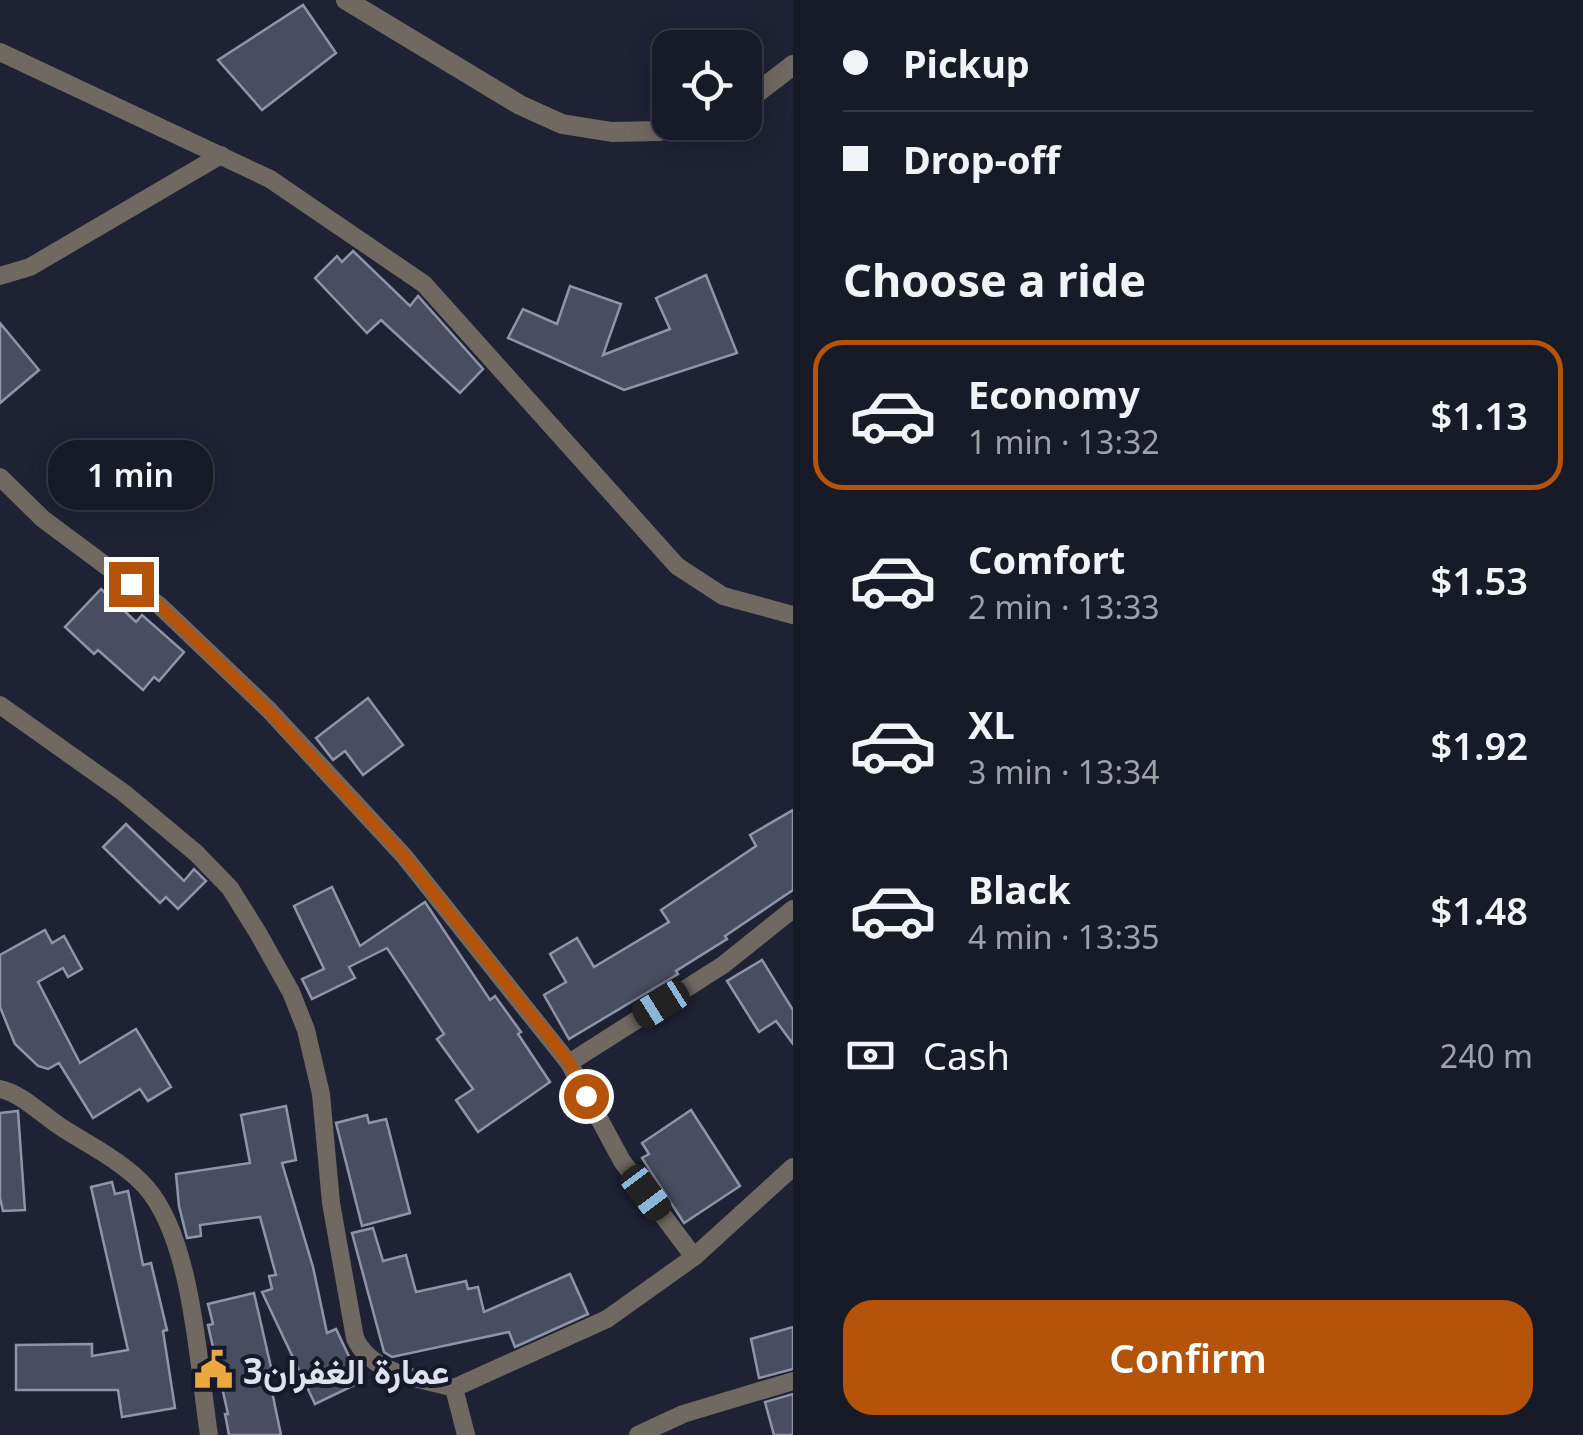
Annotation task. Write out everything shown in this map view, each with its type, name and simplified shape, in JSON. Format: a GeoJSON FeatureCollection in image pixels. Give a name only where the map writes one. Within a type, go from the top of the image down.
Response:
{"type":"FeatureCollection","features":[{"type":"Feature","properties":{"kind":"street"},"geometry":{"type":"LineString","coordinates":[[346,0],[520,104],[562,124],[612,132],[652,132]]}},
{"type":"Feature","properties":{"kind":"street"},"geometry":{"type":"LineString","coordinates":[[0,52],[270,179],[424,284],[677,566],[724,596],[793,616]]}},
{"type":"Feature","properties":{"kind":"street"},"geometry":{"type":"LineString","coordinates":[[762,89],[793,65]]}},
{"type":"Feature","properties":{"kind":"street"},"geometry":{"type":"LineString","coordinates":[[0,276],[30,267],[222,155]]}},
{"type":"Feature","properties":{"kind":"street"},"geometry":{"type":"LineString","coordinates":[[0,477],[43,519],[160,606],[268,710],[404,856],[569,1062],[622,1162],[694,1256]]}},
{"type":"Feature","properties":{"kind":"street"},"geometry":{"type":"LineString","coordinates":[[0,705],[124,792],[196,853],[230,888],[291,992],[306,1030],[320,1094],[331,1203],[355,1338],[361,1351],[381,1367],[454,1388],[607,1318],[694,1256],[793,1167]]}},
{"type":"Feature","properties":{"kind":"street"},"geometry":{"type":"LineString","coordinates":[[569,1062],[722,964],[793,909]]}},
{"type":"Feature","properties":{"kind":"street"},"geometry":{"type":"LineString","coordinates":[[0,1089],[10,1091],[110,1157],[145,1186],[165,1217],[184,1269],[209,1435]]}},
{"type":"Feature","properties":{"kind":"street"},"geometry":{"type":"LineString","coordinates":[[638,1435],[682,1414],[793,1381]]}},
{"type":"Feature","properties":{"kind":"street"},"geometry":{"type":"LineString","coordinates":[[454,1388],[466,1435]]}},
{"type":"Feature","properties":{"kind":"building"},"geometry":{"type":"Polygon","coordinates":[[[303,5],[336,53],[262,110],[218,60],[303,5]]]}},
{"type":"Feature","properties":{"kind":"building"},"geometry":{"type":"Polygon","coordinates":[[[353,251],[410,306],[418,296],[483,369],[460,393],[381,320],[367,333],[315,278],[337,256],[342,262],[353,251]]]}},
{"type":"Feature","properties":{"kind":"building"},"geometry":{"type":"Polygon","coordinates":[[[706,275],[737,353],[624,390],[508,338],[523,309],[557,324],[570,286],[621,304],[603,355],[670,329],[656,298],[706,275]]]}},
{"type":"Feature","properties":{"kind":"building"},"geometry":{"type":"Polygon","coordinates":[[[0,323],[39,370],[0,403],[0,323]]]}},
{"type":"Feature","properties":{"kind":"building"},"geometry":{"type":"Polygon","coordinates":[[[101,589],[136,622],[142,615],[184,652],[159,681],[154,677],[143,690],[65,627],[101,589]]]}},
{"type":"Feature","properties":{"kind":"building"},"geometry":{"type":"Polygon","coordinates":[[[368,698],[403,745],[363,775],[345,751],[333,760],[316,738],[368,698]]]}},
{"type":"Feature","properties":{"kind":"building"},"geometry":{"type":"Polygon","coordinates":[[[793,810],[793,890],[676,971],[678,974],[569,1039],[544,995],[566,982],[550,954],[577,938],[594,967],[669,922],[661,910],[756,846],[750,835],[793,810]]]}},
{"type":"Feature","properties":{"kind":"building"},"geometry":{"type":"Polygon","coordinates":[[[126,824],[184,881],[194,869],[206,881],[178,909],[166,897],[160,903],[103,847],[126,824]]]}},
{"type":"Feature","properties":{"kind":"building"},"geometry":{"type":"Polygon","coordinates":[[[332,887],[360,946],[425,902],[490,1000],[495,996],[521,1032],[518,1034],[550,1082],[478,1132],[456,1100],[473,1089],[437,1039],[444,1034],[387,948],[349,967],[355,978],[312,999],[302,979],[324,969],[294,906],[332,887]]]}},
{"type":"Feature","properties":{"kind":"building"},"geometry":{"type":"Polygon","coordinates":[[[45,930],[52,943],[64,936],[82,969],[68,977],[63,968],[38,982],[80,1063],[136,1029],[171,1087],[148,1101],[140,1089],[93,1118],[59,1063],[48,1069],[38,1066],[15,1044],[0,1007],[0,955],[45,930]]]}},
{"type":"Feature","properties":{"kind":"building"},"geometry":{"type":"Polygon","coordinates":[[[762,960],[793,1010],[793,1044],[776,1021],[759,1032],[727,981],[762,960]]]}},
{"type":"Feature","properties":{"kind":"building"},"geometry":{"type":"Polygon","coordinates":[[[286,1106],[296,1160],[282,1163],[313,1267],[327,1333],[336,1329],[361,1382],[315,1404],[262,1292],[272,1289],[269,1276],[276,1275],[260,1217],[200,1225],[201,1236],[187,1238],[179,1206],[176,1174],[250,1163],[241,1115],[286,1106]]]}},
{"type":"Feature","properties":{"kind":"building"},"geometry":{"type":"Polygon","coordinates":[[[691,1110],[740,1186],[684,1223],[642,1158],[649,1154],[642,1143],[691,1110]]]}},
{"type":"Feature","properties":{"kind":"building"},"geometry":{"type":"Polygon","coordinates":[[[18,1111],[25,1210],[3,1211],[0,1113],[18,1111]]]}},
{"type":"Feature","properties":{"kind":"building"},"geometry":{"type":"Polygon","coordinates":[[[367,1115],[369,1123],[386,1119],[410,1213],[362,1226],[336,1123],[367,1115]]]}},
{"type":"Feature","properties":{"kind":"building"},"geometry":{"type":"Polygon","coordinates":[[[112,1182],[115,1194],[128,1191],[143,1265],[151,1263],[167,1330],[163,1331],[175,1408],[122,1417],[118,1390],[16,1390],[16,1345],[92,1344],[92,1356],[128,1350],[91,1187],[112,1182]]]}},
{"type":"Feature","properties":{"kind":"building"},"geometry":{"type":"Polygon","coordinates":[[[373,1228],[383,1261],[406,1255],[416,1292],[466,1281],[468,1289],[478,1287],[484,1312],[570,1274],[588,1314],[515,1347],[509,1332],[392,1357],[384,1352],[352,1233],[373,1228]]]}},
{"type":"Feature","properties":{"kind":"building"},"geometry":{"type":"Polygon","coordinates":[[[254,1293],[273,1376],[269,1377],[281,1435],[229,1435],[208,1325],[213,1324],[208,1304],[254,1293]]]}},
{"type":"Feature","properties":{"kind":"building"},"geometry":{"type":"Polygon","coordinates":[[[793,1327],[793,1369],[759,1378],[751,1339],[793,1327]]]}},
{"type":"Feature","properties":{"kind":"building"},"geometry":{"type":"Polygon","coordinates":[[[793,1394],[793,1435],[774,1435],[765,1402],[793,1394]]]}},
{"type":"Feature","properties":{"kind":"place","name":"عمارة الغفران3"},"geometry":{"type":"Point","coordinates":[213,1370]}},
{"type":"Feature","properties":{"kind":"route"},"geometry":{"type":"LineString","coordinates":[[131,584],[160,606],[268,710],[404,856],[569,1062],[586,1096]]}}]}
